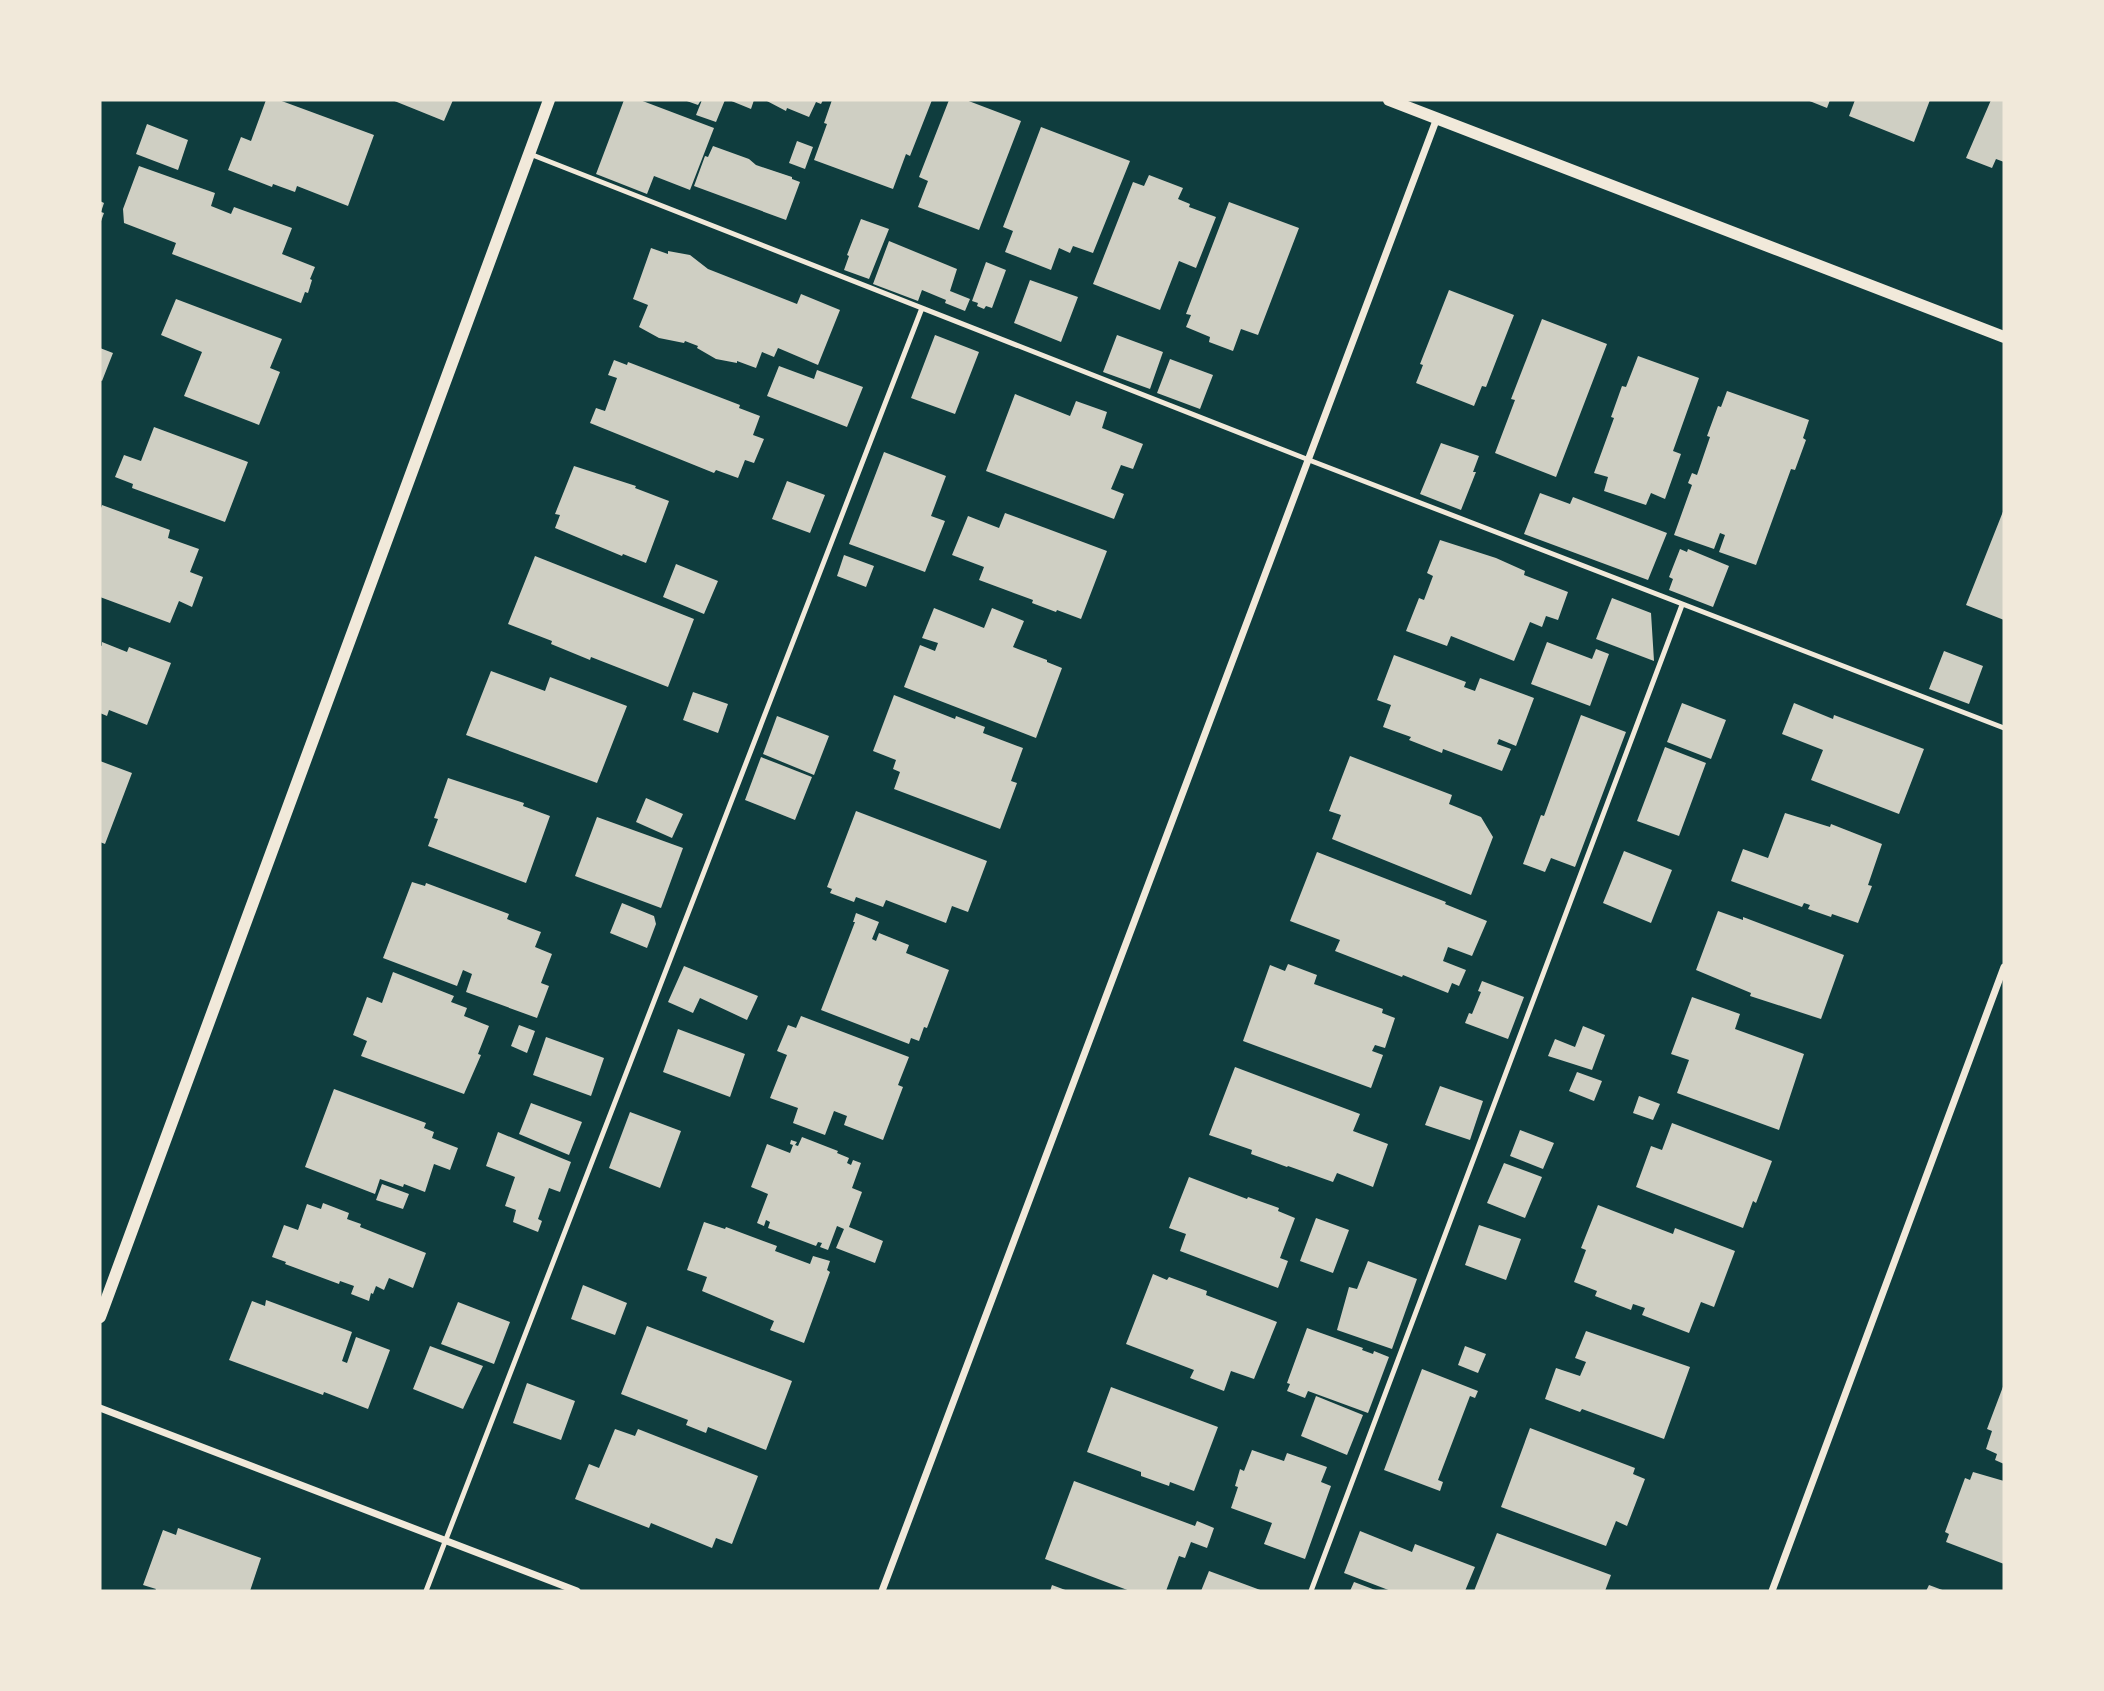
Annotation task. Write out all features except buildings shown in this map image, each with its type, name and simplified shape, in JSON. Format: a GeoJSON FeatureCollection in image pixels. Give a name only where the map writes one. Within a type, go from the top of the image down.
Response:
{"type":"FeatureCollection","features":[{"type":"Feature","properties":{"kind":"street"},"geometry":{"type":"LineString","coordinates":[[100,1317],[549,100]]}},
{"type":"Feature","properties":{"kind":"street"},"geometry":{"type":"LineString","coordinates":[[1389,100],[2004,337]]}},
{"type":"Feature","properties":{"kind":"street"},"geometry":{"type":"LineString","coordinates":[[882,1591],[1437,118]]}},
{"type":"Feature","properties":{"kind":"street"},"geometry":{"type":"LineString","coordinates":[[1772,1591],[2004,967]]}},
{"type":"Feature","properties":{"kind":"street"},"geometry":{"type":"LineString","coordinates":[[100,1408],[577,1591]]}},
{"type":"Feature","properties":{"kind":"lane"},"geometry":{"type":"LineString","coordinates":[[529,154],[1309,460],[2004,728]]}},
{"type":"Feature","properties":{"kind":"lane"},"geometry":{"type":"LineString","coordinates":[[426,1591],[922,308]]}},
{"type":"Feature","properties":{"kind":"lane"},"geometry":{"type":"LineString","coordinates":[[1311,1591],[1682,604]]}}]}
